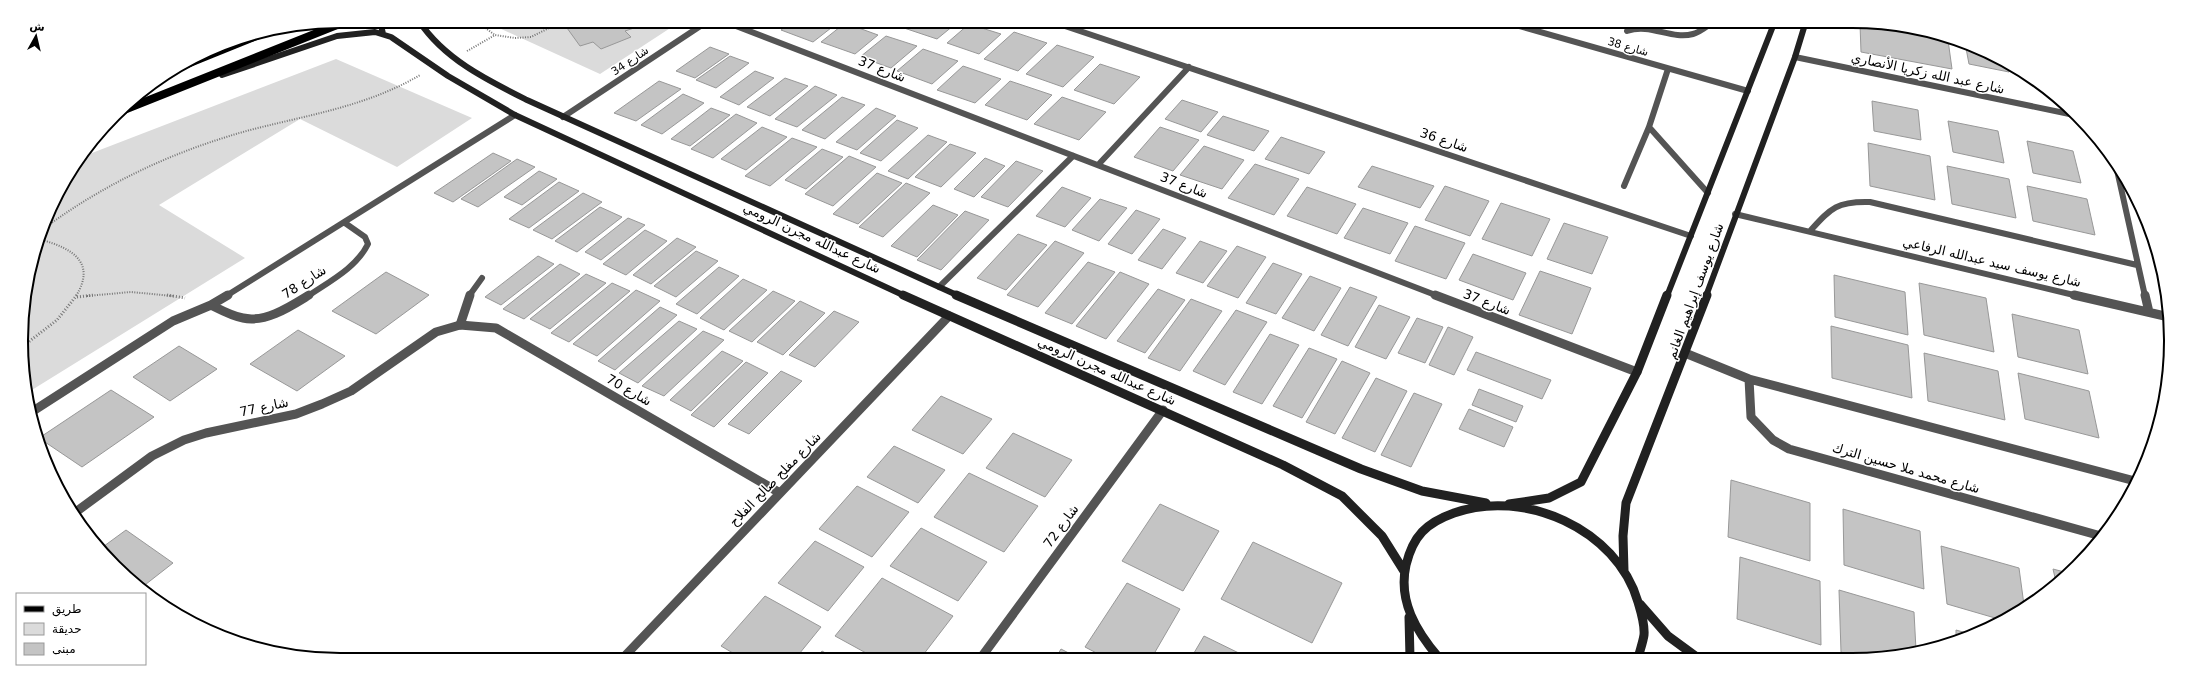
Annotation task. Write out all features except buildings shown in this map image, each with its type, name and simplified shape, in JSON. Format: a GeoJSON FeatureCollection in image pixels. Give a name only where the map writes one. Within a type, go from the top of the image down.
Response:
{"type":"FeatureCollection","features":[{"type":"Feature","properties":{"kind":"main road"},"geometry":{"type":"LineString","coordinates":[[382,28],[383,34]]}},
{"type":"Feature","properties":{"kind":"main road","name":"شارع عبدالله مجرن الرومي"},"geometry":{"type":"LineString","coordinates":[[424,28],[436,43],[454,58],[516,94],[563,117],[939,287],[1386,479],[1422,491],[1486,503]]}},
{"type":"Feature","properties":{"kind":"main road","name":"شارع يوسف إبراهيم الغانم"},"geometry":{"type":"LineString","coordinates":[[1509,504],[1550,498],[1581,482],[1637,372],[1772,28]]}},
{"type":"Feature","properties":{"kind":"main road","name":"شارع يوسف إبراهيم الغانم"},"geometry":{"type":"LineString","coordinates":[[1624,572],[1623,536],[1626,502],[1685,353],[1795,57],[1804,28]]}},
{"type":"Feature","properties":{"kind":"main road"},"geometry":{"type":"LineString","coordinates":[[134,106],[328,29]]}},
{"type":"Feature","properties":{"kind":"main road","name":"شارع عبدالله مجرن الرومي"},"geometry":{"type":"LineString","coordinates":[[181,88],[337,36],[365,32],[383,34],[397,40],[436,68],[515,115],[949,316],[1163,410],[1283,465],[1342,496],[1382,536],[1404,571]]}},
{"type":"Feature","properties":{"kind":"main road"},"geometry":{"type":"LineString","coordinates":[[1410,653],[1409,614],[1404,592],[1404,571],[1413,545],[1431,524],[1456,510],[1486,503],[1509,504],[1542,511],[1574,525],[1602,546],[1624,572],[1634,588],[1640,604],[1644,634],[1639,653]]}},
{"type":"Feature","properties":{"kind":"main road"},"geometry":{"type":"LineString","coordinates":[[1640,604],[1668,636],[1691,653]]}},
{"type":"Feature","properties":{"kind":"main road"},"geometry":{"type":"LineString","coordinates":[[1409,614],[1425,643],[1434,653]]}},
{"type":"Feature","properties":{"kind":"street","name":"شارع 34"},"geometry":{"type":"LineString","coordinates":[[563,117],[697,28]]}},
{"type":"Feature","properties":{"kind":"street","name":"شارع 37"},"geometry":{"type":"LineString","coordinates":[[741,28],[1637,372]]}},
{"type":"Feature","properties":{"kind":"street","name":"شارع 36"},"geometry":{"type":"LineString","coordinates":[[1071,28],[1691,236]]}},
{"type":"Feature","properties":{"kind":"street","name":"شارع 38"},"geometry":{"type":"LineString","coordinates":[[1526,28],[1748,91]]}},
{"type":"Feature","properties":{"kind":"street"},"geometry":{"type":"LineString","coordinates":[[1627,31],[1640,28]]}},
{"type":"Feature","properties":{"kind":"street"},"geometry":{"type":"LineString","coordinates":[[1650,28],[1687,35],[1703,28]]}},
{"type":"Feature","properties":{"kind":"street","name":"شارع عبد الله زكريا الأنصاري"},"geometry":{"type":"LineString","coordinates":[[1795,57],[2065,113]]}},
{"type":"Feature","properties":{"kind":"street"},"geometry":{"type":"LineString","coordinates":[[1098,165],[1189,67]]}},
{"type":"Feature","properties":{"kind":"street"},"geometry":{"type":"LineString","coordinates":[[1624,186],[1649,127],[1668,69]]}},
{"type":"Feature","properties":{"kind":"street"},"geometry":{"type":"LineString","coordinates":[[36,409],[173,321],[211,305],[345,223],[515,115]]}},
{"type":"Feature","properties":{"kind":"street"},"geometry":{"type":"LineString","coordinates":[[1649,127],[1708,193]]}},
{"type":"Feature","properties":{"kind":"street"},"geometry":{"type":"LineString","coordinates":[[939,287],[1073,156]]}},
{"type":"Feature","properties":{"kind":"street"},"geometry":{"type":"LineString","coordinates":[[2123,185],[2137,264],[2149,312]]}},
{"type":"Feature","properties":{"kind":"street"},"geometry":{"type":"LineString","coordinates":[[1810,231],[1834,205],[1853,202],[1870,202],[2137,264]]}},
{"type":"Feature","properties":{"kind":"street","name":"شارع يوسف سيد عبدالله الرفاعي"},"geometry":{"type":"LineString","coordinates":[[1736,214],[2163,315]]}},
{"type":"Feature","properties":{"kind":"street","name":"شارع 78"},"geometry":{"type":"LineString","coordinates":[[211,305],[235,316],[248,319],[260,319],[277,314],[353,265],[363,254],[368,244],[365,237],[345,223]]}},
{"type":"Feature","properties":{"kind":"street"},"geometry":{"type":"LineString","coordinates":[[460,325],[470,293],[482,278]]}},
{"type":"Feature","properties":{"kind":"street","name":"شارع مفلح صالح الفلاح"},"geometry":{"type":"LineString","coordinates":[[628,653],[949,316]]}},
{"type":"Feature","properties":{"kind":"street","name":"شارع 70"},"geometry":{"type":"LineString","coordinates":[[460,325],[496,328],[780,493]]}},
{"type":"Feature","properties":{"kind":"street","name":"شارع 77"},"geometry":{"type":"LineString","coordinates":[[78,510],[152,456],[184,440],[206,433],[296,414],[322,404],[351,391],[436,332],[460,325]]}},
{"type":"Feature","properties":{"kind":"street"},"geometry":{"type":"LineString","coordinates":[[1685,353],[1749,379],[2131,480]]}},
{"type":"Feature","properties":{"kind":"street","name":"شارع محمد ملا حسين الترك"},"geometry":{"type":"LineString","coordinates":[[1749,379],[1751,417],[1773,440],[1789,449],[2096,535]]}},
{"type":"Feature","properties":{"kind":"street","name":"شارع 72"},"geometry":{"type":"LineString","coordinates":[[984,653],[1163,410]]}},
{"type":"Feature","properties":{"kind":"path"},"geometry":{"type":"LineString","coordinates":[[485,28],[495,35],[510,39],[532,38],[550,28]]}},
{"type":"Feature","properties":{"kind":"path"},"geometry":{"type":"LineString","coordinates":[[454,58],[495,35]]}},
{"type":"Feature","properties":{"kind":"path"},"geometry":{"type":"LineString","coordinates":[[51,223],[75,206],[148,166],[181,152],[229,136],[358,102],[388,92],[436,68]]}},
{"type":"Feature","properties":{"kind":"path"},"geometry":{"type":"LineString","coordinates":[[28,342],[60,317],[76,297],[84,280],[83,263],[70,248],[45,241]]}},
{"type":"Feature","properties":{"kind":"path"},"geometry":{"type":"LineString","coordinates":[[76,297],[108,292],[155,292],[211,305]]}},
{"type":"Feature","properties":{"kind":"green space"},"geometry":{"type":"Polygon","coordinates":[[[499,28],[670,28],[600,74],[499,28]]]}},
{"type":"Feature","properties":{"kind":"green space"},"geometry":{"type":"Polygon","coordinates":[[[336,59],[472,118],[397,167],[300,119],[159,205],[245,258],[32,390],[28,340],[34,280],[45,240],[60,202],[90,154],[336,59]]]}}]}
